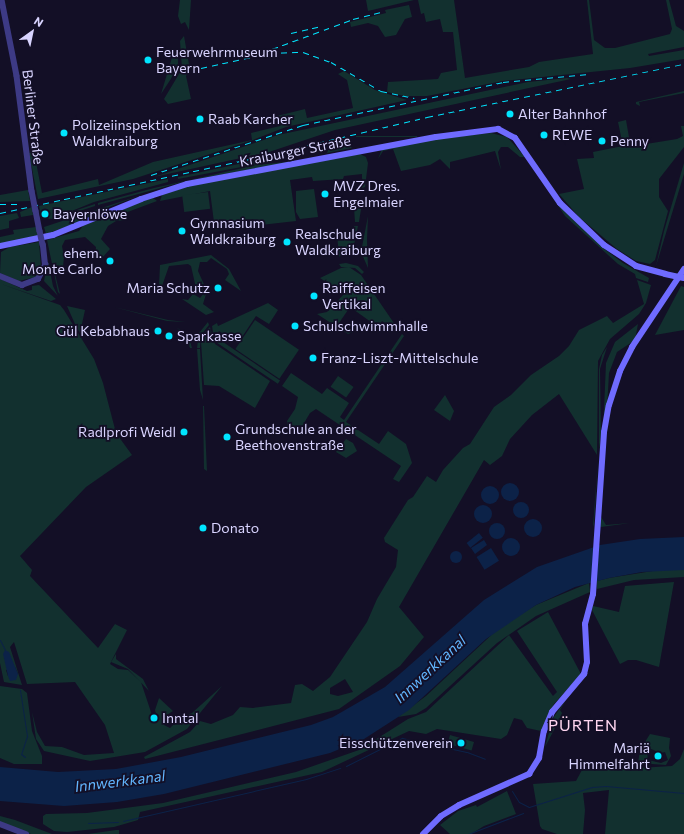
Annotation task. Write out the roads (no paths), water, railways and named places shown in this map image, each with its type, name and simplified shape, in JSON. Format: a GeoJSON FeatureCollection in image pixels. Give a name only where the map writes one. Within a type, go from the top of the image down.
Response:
{"type":"FeatureCollection","features":[{"type":"Feature","properties":{"kind":"main road","name":"Kraiburger Straße"},"geometry":{"type":"LineString","coordinates":[[0,246],[62,232],[141,198],[187,184],[436,137],[502,130],[513,137],[560,203],[616,254],[636,266],[684,278]]}},
{"type":"Feature","properties":{"kind":"main road"},"geometry":{"type":"LineString","coordinates":[[423,834],[446,812],[473,798],[518,781],[534,767],[552,712],[585,671],[585,624],[593,592],[604,432],[615,384],[632,346],[684,269]]}},
{"type":"Feature","properties":{"kind":"street","name":"Berliner Straße"},"geometry":{"type":"LineString","coordinates":[[0,276],[22,285],[38,279],[45,265],[43,245],[32,191],[17,76],[2,0]]}},
{"type":"Feature","properties":{"kind":"street"},"geometry":{"type":"LineString","coordinates":[[0,250],[8,245]]}},
{"type":"Feature","properties":{"kind":"street"},"geometry":{"type":"LineString","coordinates":[[0,824],[26,834]]}},
{"type":"Feature","properties":{"kind":"water"},"geometry":{"type":"Polygon","coordinates":[[[510,483],[516,486],[519,492],[516,498],[510,501],[504,498],[501,492],[504,486],[510,483]]]}},
{"type":"Feature","properties":{"kind":"water"},"geometry":{"type":"Polygon","coordinates":[[[490,486],[496,489],[499,495],[496,501],[490,504],[484,501],[481,495],[484,489],[490,486]]]}},
{"type":"Feature","properties":{"kind":"water"},"geometry":{"type":"Polygon","coordinates":[[[518,502],[524,502],[529,507],[527,516],[524,518],[518,518],[513,513],[513,507],[518,502]]]}},
{"type":"Feature","properties":{"kind":"water"},"geometry":{"type":"Polygon","coordinates":[[[483,505],[489,508],[492,514],[489,520],[483,523],[477,520],[474,514],[477,508],[483,505]]]}},
{"type":"Feature","properties":{"kind":"water"},"geometry":{"type":"Polygon","coordinates":[[[533,519],[539,522],[542,528],[539,534],[533,537],[527,534],[524,528],[527,522],[533,519]]]}},
{"type":"Feature","properties":{"kind":"water"},"geometry":{"type":"Polygon","coordinates":[[[497,523],[503,525],[505,531],[503,537],[497,539],[491,537],[489,531],[491,525],[497,523]]]}},
{"type":"Feature","properties":{"kind":"water"},"geometry":{"type":"Polygon","coordinates":[[[479,533],[483,538],[470,548],[467,543],[479,533]]]}},
{"type":"Feature","properties":{"kind":"water","name":"Innwerkkanal"},"geometry":{"type":"Polygon","coordinates":[[[684,537],[684,570],[642,572],[609,578],[575,587],[536,605],[486,639],[409,710],[364,739],[330,753],[164,794],[117,802],[64,806],[0,801],[0,767],[58,772],[116,769],[181,757],[311,725],[333,717],[385,687],[484,600],[537,567],[600,545],[640,539],[684,537]]]}},
{"type":"Feature","properties":{"kind":"water"},"geometry":{"type":"Polygon","coordinates":[[[511,538],[517,541],[520,547],[517,553],[511,556],[505,553],[502,547],[505,541],[511,538]]]}},
{"type":"Feature","properties":{"kind":"water"},"geometry":{"type":"Polygon","coordinates":[[[484,540],[487,545],[475,554],[471,548],[484,540]]]}},
{"type":"Feature","properties":{"kind":"water"},"geometry":{"type":"Polygon","coordinates":[[[491,548],[499,561],[485,570],[477,557],[491,548]]]}},
{"type":"Feature","properties":{"kind":"water"},"geometry":{"type":"Polygon","coordinates":[[[454,551],[458,551],[462,557],[458,563],[454,563],[450,559],[450,555],[454,551]]]}},
{"type":"Feature","properties":{"kind":"water"},"geometry":{"type":"Polygon","coordinates":[[[5,650],[9,652],[18,674],[16,680],[10,681],[8,676],[3,654],[5,650]]]}},
{"type":"Feature","properties":{"kind":"waterway"},"geometry":{"type":"LineString","coordinates":[[0,640],[5,650]]}},
{"type":"Feature","properties":{"kind":"waterway"},"geometry":{"type":"LineString","coordinates":[[20,690],[27,736],[21,754],[25,757]]}},
{"type":"Feature","properties":{"kind":"waterway"},"geometry":{"type":"LineString","coordinates":[[346,766],[402,738],[467,752],[485,759]]}},
{"type":"Feature","properties":{"kind":"waterway"},"geometry":{"type":"LineString","coordinates":[[123,821],[306,779],[340,768]]}},
{"type":"Feature","properties":{"kind":"waterway"},"geometry":{"type":"LineString","coordinates":[[512,791],[519,802],[529,807],[592,787],[606,786],[684,793]]}},
{"type":"Feature","properties":{"kind":"waterway"},"geometry":{"type":"LineString","coordinates":[[468,834],[523,813]]}},
{"type":"Feature","properties":{"kind":"waterway"},"geometry":{"type":"LineString","coordinates":[[88,823],[118,822]]}},
{"type":"Feature","properties":{"kind":"railway"},"geometry":{"type":"LineString","coordinates":[[272,49],[353,19],[384,11]]}},
{"type":"Feature","properties":{"kind":"railway"},"geometry":{"type":"LineString","coordinates":[[291,33],[318,27]]}},
{"type":"Feature","properties":{"kind":"railway"},"geometry":{"type":"LineString","coordinates":[[201,68],[270,53],[303,52],[331,62],[381,91],[414,98]]}},
{"type":"Feature","properties":{"kind":"railway"},"geometry":{"type":"LineString","coordinates":[[0,213],[254,158],[427,117],[684,64]]}},
{"type":"Feature","properties":{"kind":"railway"},"geometry":{"type":"LineString","coordinates":[[151,175],[303,125],[503,82],[589,74]]}},
{"type":"Feature","properties":{"kind":"railway"},"geometry":{"type":"LineString","coordinates":[[0,204],[22,204]]}},
{"type":"Feature","properties":{"kind":"place","name":"Feuerwehrmuseum Bayern"},"geometry":{"type":"Point","coordinates":[148,60]}},
{"type":"Feature","properties":{"kind":"place","name":"Alter Bahnhof"},"geometry":{"type":"Point","coordinates":[510,114]}},
{"type":"Feature","properties":{"kind":"place","name":"Raab Karcher"},"geometry":{"type":"Point","coordinates":[200,119]}},
{"type":"Feature","properties":{"kind":"place","name":"Polizeiinspektion Waldkraiburg"},"geometry":{"type":"Point","coordinates":[64,133]}},
{"type":"Feature","properties":{"kind":"place","name":"REWE"},"geometry":{"type":"Point","coordinates":[544,135]}},
{"type":"Feature","properties":{"kind":"place","name":"Penny"},"geometry":{"type":"Point","coordinates":[602,141]}},
{"type":"Feature","properties":{"kind":"place","name":"MVZ Dres. Engelmaier"},"geometry":{"type":"Point","coordinates":[325,194]}},
{"type":"Feature","properties":{"kind":"place","name":"Bayernlöwe"},"geometry":{"type":"Point","coordinates":[45,214]}},
{"type":"Feature","properties":{"kind":"place","name":"Gymnasium Waldkraiburg"},"geometry":{"type":"Point","coordinates":[182,231]}},
{"type":"Feature","properties":{"kind":"place","name":"Realschule Waldkraiburg"},"geometry":{"type":"Point","coordinates":[287,242]}},
{"type":"Feature","properties":{"kind":"place","name":"ehem. Monte Carlo"},"geometry":{"type":"Point","coordinates":[110,261]}},
{"type":"Feature","properties":{"kind":"place","name":"Maria Schutz"},"geometry":{"type":"Point","coordinates":[218,288]}},
{"type":"Feature","properties":{"kind":"place","name":"Raiffeisen Vertikal"},"geometry":{"type":"Point","coordinates":[314,296]}},
{"type":"Feature","properties":{"kind":"place","name":"Schulschwimmhalle"},"geometry":{"type":"Point","coordinates":[295,326]}},
{"type":"Feature","properties":{"kind":"place","name":"Gül Kebabhaus"},"geometry":{"type":"Point","coordinates":[158,331]}},
{"type":"Feature","properties":{"kind":"place","name":"Sparkasse"},"geometry":{"type":"Point","coordinates":[169,336]}},
{"type":"Feature","properties":{"kind":"place","name":"Franz-Liszt-Mittelschule"},"geometry":{"type":"Point","coordinates":[313,358]}},
{"type":"Feature","properties":{"kind":"place","name":"Radlprofi Weidl"},"geometry":{"type":"Point","coordinates":[184,432]}},
{"type":"Feature","properties":{"kind":"place","name":"Grundschule an der Beethovenstraße"},"geometry":{"type":"Point","coordinates":[227,437]}},
{"type":"Feature","properties":{"kind":"place","name":"Donato"},"geometry":{"type":"Point","coordinates":[203,528]}},
{"type":"Feature","properties":{"kind":"place","name":"Inntal"},"geometry":{"type":"Point","coordinates":[154,718]}},
{"type":"Feature","properties":{"kind":"place","name":"Eisschützenverein"},"geometry":{"type":"Point","coordinates":[461,743]}},
{"type":"Feature","properties":{"kind":"place","name":"Mariä Himmelfahrt"},"geometry":{"type":"Point","coordinates":[658,756]}},
{"type":"Feature","properties":{"kind":"district","name":"PÜRTEN"},"geometry":{"type":"Point","coordinates":[583,725]}}]}
